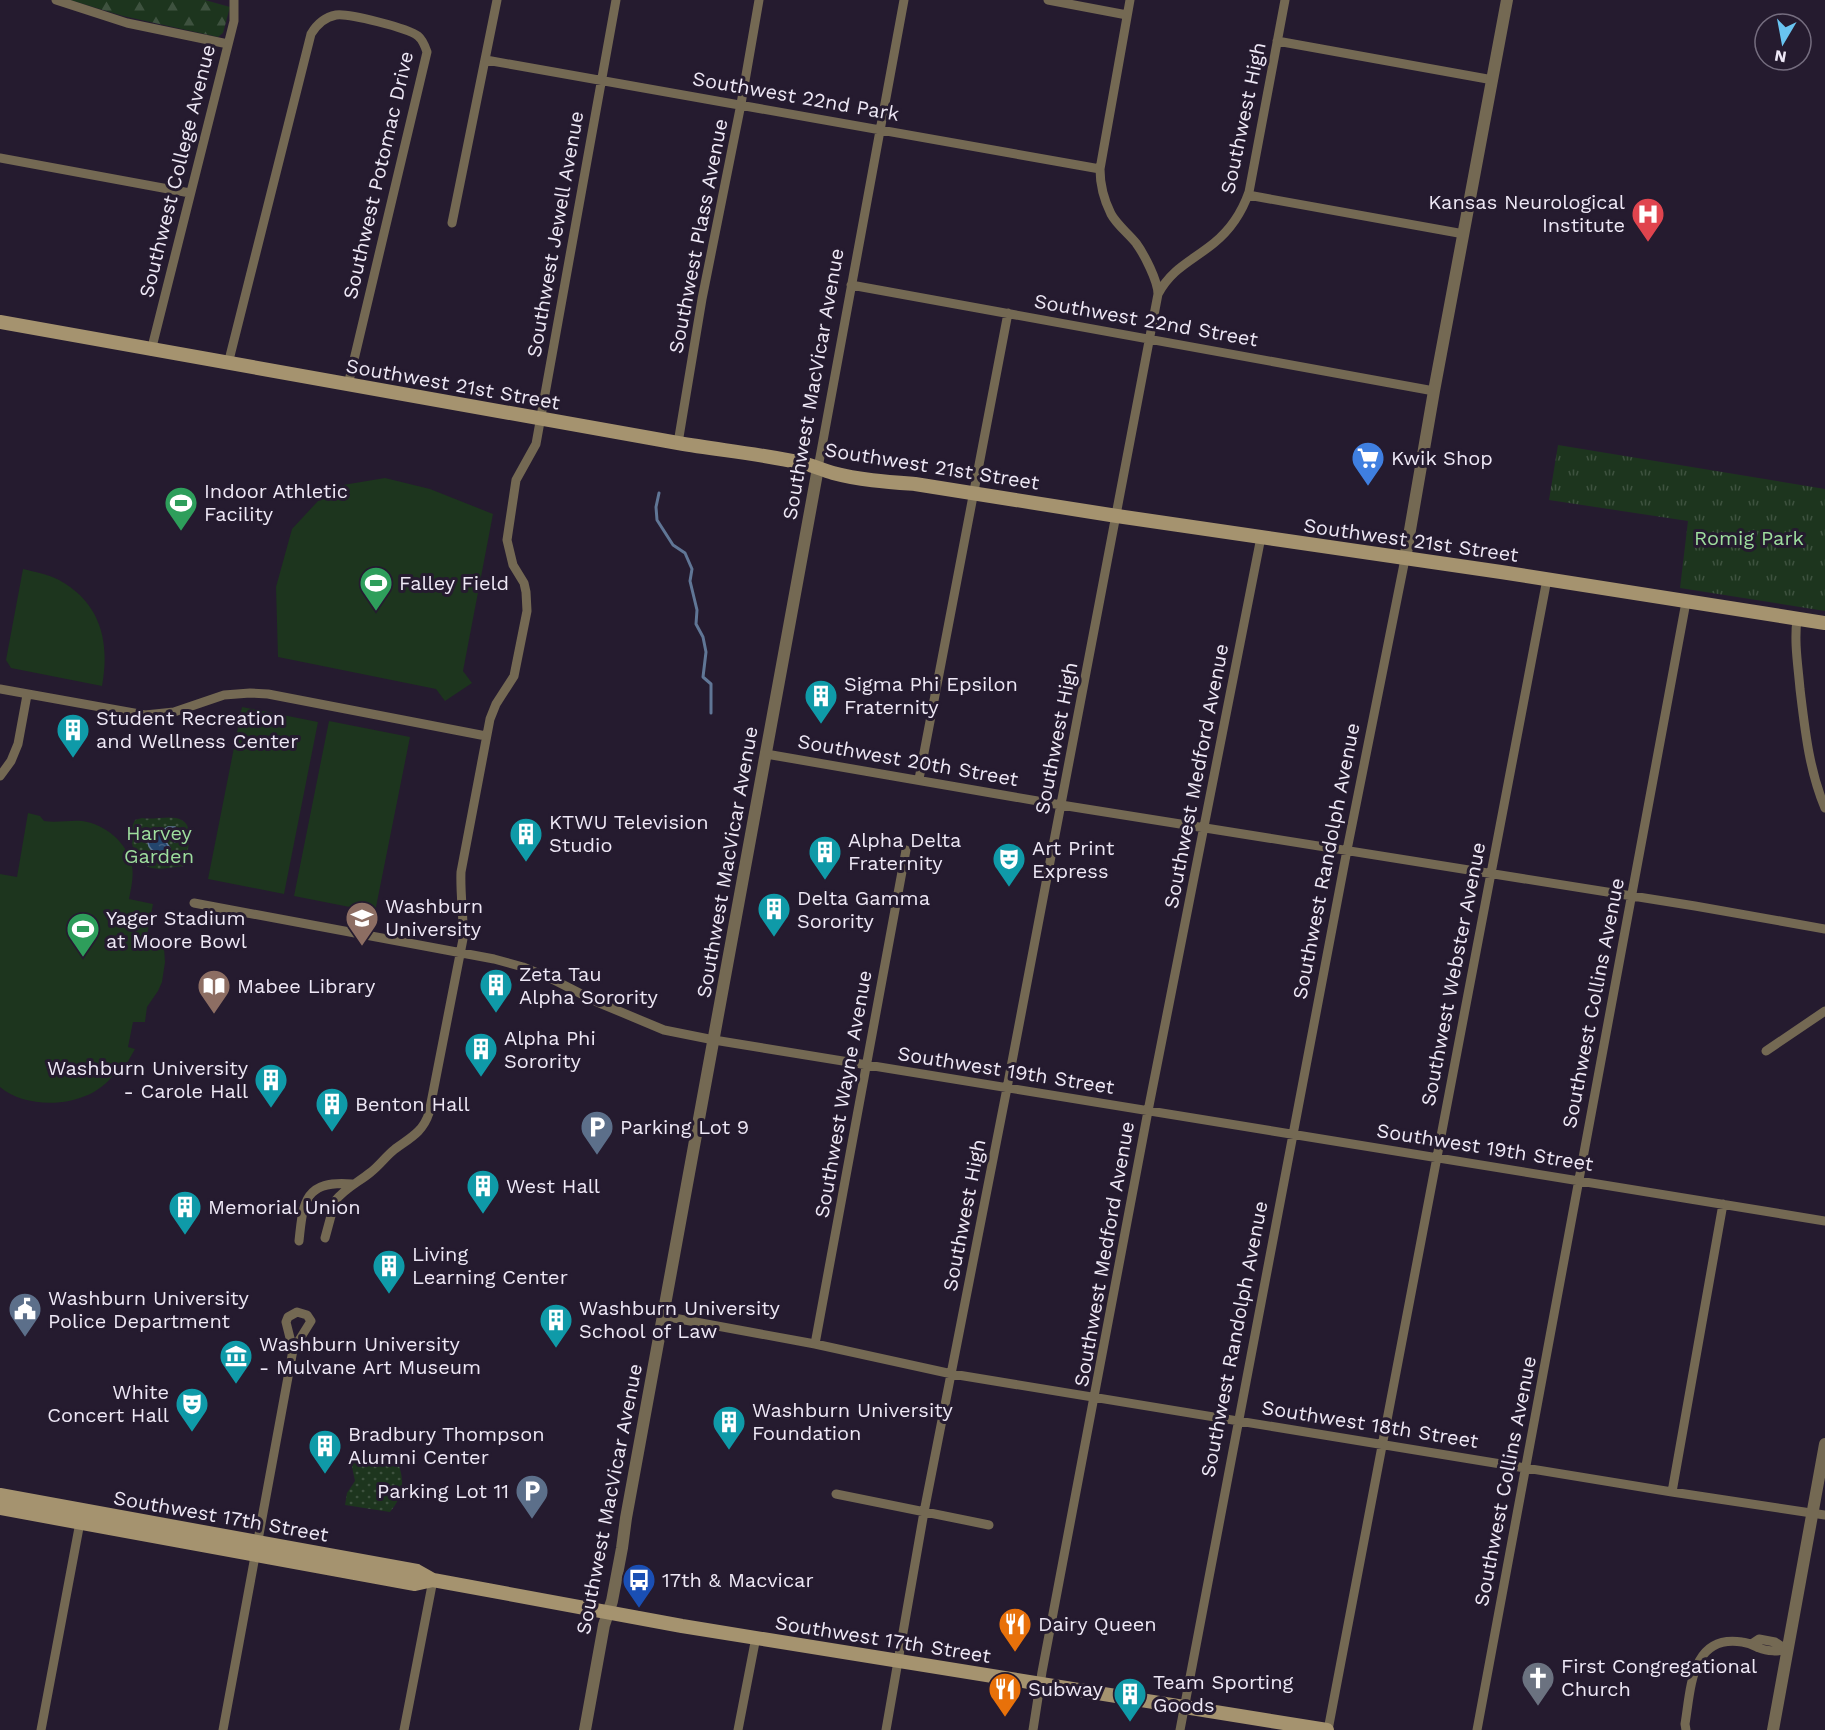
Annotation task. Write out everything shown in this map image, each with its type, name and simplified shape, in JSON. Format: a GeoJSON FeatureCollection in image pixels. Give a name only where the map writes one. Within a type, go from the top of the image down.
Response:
{"type":"FeatureCollection","features":[{"type":"Feature","properties":{"kind":"main road","name":"Southwest 21st Street"},"geometry":{"type":"LineString","coordinates":[[0,322],[151,351],[740,452],[885,482],[915,484],[1825,623]]}},
{"type":"Feature","properties":{"kind":"main road","name":"Southwest 17th Street"},"geometry":{"type":"LineString","coordinates":[[0,1495],[81,1516],[256,1549],[417,1571],[433,1580],[609,1613],[1328,1730]]}},
{"type":"Feature","properties":{"kind":"main road","name":"Southwest 17th Street"},"geometry":{"type":"LineString","coordinates":[[0,1508],[81,1516]]}},
{"type":"Feature","properties":{"kind":"street"},"geometry":{"type":"LineString","coordinates":[[56,0],[127,23],[228,44]]}},
{"type":"Feature","properties":{"kind":"street","name":"Southwest College Avenue"},"geometry":{"type":"LineString","coordinates":[[151,351],[234,21],[234,0]]}},
{"type":"Feature","properties":{"kind":"street"},"geometry":{"type":"LineString","coordinates":[[452,223],[497,0]]}},
{"type":"Feature","properties":{"kind":"street","name":"Southwest Jewell Avenue"},"geometry":{"type":"LineString","coordinates":[[326,1238],[335,1200],[370,1173],[394,1149],[414,1136],[426,1121],[461,953],[464,920],[460,872],[486,736],[493,711],[516,668],[527,611],[528,602],[524,583],[513,565],[507,540],[516,480],[536,444],[616,0]]}},
{"type":"Feature","properties":{"kind":"street","name":"Southwest Plass Avenue"},"geometry":{"type":"LineString","coordinates":[[678,443],[702,299],[759,0]]}},
{"type":"Feature","properties":{"kind":"street","name":"Southwest MacVicar Avenue"},"geometry":{"type":"LineString","coordinates":[[585,1730],[604,1625],[609,1613],[622,1548],[904,0]]}},
{"type":"Feature","properties":{"kind":"street"},"geometry":{"type":"LineString","coordinates":[[1048,0],[1127,15]]}},
{"type":"Feature","properties":{"kind":"street"},"geometry":{"type":"LineString","coordinates":[[1130,0],[1100,169],[1103,196],[1111,214],[1137,245],[1156,281],[1158,294]]}},
{"type":"Feature","properties":{"kind":"street","name":"Southwest High"},"geometry":{"type":"LineString","coordinates":[[886,1730],[924,1512],[1158,294],[1164,283],[1177,269],[1215,242],[1229,228],[1248,195],[1285,0]]}},
{"type":"Feature","properties":{"kind":"street","name":"Southwest Randolph Avenue"},"geometry":{"type":"LineString","coordinates":[[1180,1730],[1347,850],[1405,559],[1507,0]]}},
{"type":"Feature","properties":{"kind":"street","name":"Southwest Potomac Drive"},"geometry":{"type":"LineString","coordinates":[[228,364],[311,34],[326,18],[351,15],[411,32],[423,41],[427,52],[348,385]]}},
{"type":"Feature","properties":{"kind":"street"},"geometry":{"type":"LineString","coordinates":[[1277,41],[1493,80]]}},
{"type":"Feature","properties":{"kind":"street","name":"Southwest 22nd Park"},"geometry":{"type":"LineString","coordinates":[[486,60],[1100,169]]}},
{"type":"Feature","properties":{"kind":"street"},"geometry":{"type":"LineString","coordinates":[[0,158],[190,193]]}},
{"type":"Feature","properties":{"kind":"street"},"geometry":{"type":"LineString","coordinates":[[1248,195],[1464,234]]}},
{"type":"Feature","properties":{"kind":"street","name":"Southwest 22nd Street"},"geometry":{"type":"LineString","coordinates":[[851,285],[1434,391]]}},
{"type":"Feature","properties":{"kind":"street"},"geometry":{"type":"LineString","coordinates":[[919,779],[1008,313]]}},
{"type":"Feature","properties":{"kind":"street","name":"Southwest Medford Avenue"},"geometry":{"type":"LineString","coordinates":[[1034,1730],[1148,1111],[1261,537]]}},
{"type":"Feature","properties":{"kind":"street","name":"Southwest Webster Avenue"},"geometry":{"type":"LineString","coordinates":[[1328,1730],[1547,579]]}},
{"type":"Feature","properties":{"kind":"street","name":"Southwest Collins Avenue"},"geometry":{"type":"LineString","coordinates":[[1477,1730],[1686,602]]}},
{"type":"Feature","properties":{"kind":"street"},"geometry":{"type":"LineString","coordinates":[[1797,619],[1795,637],[1805,730],[1813,771],[1825,808]]}},
{"type":"Feature","properties":{"kind":"street"},"geometry":{"type":"LineString","coordinates":[[0,689],[146,715],[174,712],[224,695],[268,694],[486,736]]}},
{"type":"Feature","properties":{"kind":"street"},"geometry":{"type":"LineString","coordinates":[[0,776],[11,761],[18,744],[27,695]]}},
{"type":"Feature","properties":{"kind":"street","name":"Southwest 20th Street"},"geometry":{"type":"LineString","coordinates":[[766,754],[1061,805],[1825,929]]}},
{"type":"Feature","properties":{"kind":"street","name":"Southwest Wayne Avenue"},"geometry":{"type":"LineString","coordinates":[[815,1344],[906,850]]}},
{"type":"Feature","properties":{"kind":"street","name":"Southwest 19th Street"},"geometry":{"type":"LineString","coordinates":[[194,903],[494,959],[523,967],[554,980],[643,1022],[714,1040],[1825,1221]]}},
{"type":"Feature","properties":{"kind":"street"},"geometry":{"type":"LineString","coordinates":[[1766,1050],[1825,1011]]}},
{"type":"Feature","properties":{"kind":"street"},"geometry":{"type":"LineString","coordinates":[[299,1241],[303,1209],[310,1194],[316,1188],[325,1185],[352,1185]]}},
{"type":"Feature","properties":{"kind":"street"},"geometry":{"type":"LineString","coordinates":[[1672,1492],[1724,1204]]}},
{"type":"Feature","properties":{"kind":"street","name":"Southwest 18th Street"},"geometry":{"type":"LineString","coordinates":[[663,1316],[815,1344],[952,1374],[1819,1514]]}},
{"type":"Feature","properties":{"kind":"street"},"geometry":{"type":"LineString","coordinates":[[223,1730],[293,1350]]}},
{"type":"Feature","properties":{"kind":"street"},"geometry":{"type":"LineString","coordinates":[[1773,1730],[1786,1650],[1819,1514],[1825,1444]]}},
{"type":"Feature","properties":{"kind":"street"},"geometry":{"type":"LineString","coordinates":[[836,1494],[989,1525]]}},
{"type":"Feature","properties":{"kind":"street"},"geometry":{"type":"LineString","coordinates":[[41,1730],[81,1516]]}},
{"type":"Feature","properties":{"kind":"street"},"geometry":{"type":"LineString","coordinates":[[404,1730],[433,1580]]}},
{"type":"Feature","properties":{"kind":"street"},"geometry":{"type":"LineString","coordinates":[[738,1730],[756,1637]]}},
{"type":"Feature","properties":{"kind":"street"},"geometry":{"type":"LineString","coordinates":[[1686,1730],[1685,1724],[1694,1672],[1702,1655],[1725,1641],[1754,1643],[1759,1639],[1775,1642],[1786,1650]]}},
{"type":"Feature","properties":{"kind":"green space"},"geometry":{"type":"Polygon","coordinates":[[[70,0],[205,0],[230,7],[223,33],[218,37],[123,16],[70,0]]]}},
{"type":"Feature","properties":{"kind":"green space","name":"Romig Park"},"geometry":{"type":"Polygon","coordinates":[[[1558,445],[1825,489],[1825,611],[1680,588],[1688,521],[1549,500],[1558,445]]]}},
{"type":"Feature","properties":{"kind":"green space","name":"Falley Field"},"geometry":{"type":"Polygon","coordinates":[[[385,478],[430,489],[493,514],[463,671],[472,683],[445,701],[436,689],[278,657],[276,587],[292,529],[331,487],[385,478]]]}},
{"type":"Feature","properties":{"kind":"green space"},"geometry":{"type":"Polygon","coordinates":[[[23,569],[59,580],[85,600],[99,625],[103,639],[105,654],[102,686],[11,668],[6,660],[23,569]]]}},
{"type":"Feature","properties":{"kind":"green space"},"geometry":{"type":"Polygon","coordinates":[[[242,707],[318,722],[284,894],[208,879],[242,707]]]}},
{"type":"Feature","properties":{"kind":"green space"},"geometry":{"type":"Polygon","coordinates":[[[329,721],[410,737],[375,912],[294,896],[329,721]]]}},
{"type":"Feature","properties":{"kind":"green space","name":"Yager Stadium at Moore Bowl"},"geometry":{"type":"Polygon","coordinates":[[[28,813],[40,816],[44,821],[91,823],[114,836],[126,850],[132,866],[129,899],[153,904],[147,935],[162,939],[161,947],[164,948],[165,962],[162,982],[147,1007],[145,1022],[133,1022],[128,1047],[135,1049],[122,1072],[117,1069],[108,1082],[95,1092],[63,1102],[45,1103],[29,1100],[13,1095],[0,1087],[0,874],[17,877],[28,813]]]}},
{"type":"Feature","properties":{"kind":"green space","name":"Harvey Garden"},"geometry":{"type":"Polygon","coordinates":[[[176,818],[187,825],[189,846],[184,866],[160,869],[140,863],[136,858],[131,840],[131,829],[135,820],[176,818]]]}},
{"type":"Feature","properties":{"kind":"green space"},"geometry":{"type":"Polygon","coordinates":[[[353,1458],[399,1466],[402,1478],[401,1490],[390,1512],[345,1505],[347,1493],[355,1481],[353,1458]]]}},
{"type":"Feature","properties":{"kind":"water"},"geometry":{"type":"Polygon","coordinates":[[[168,827],[175,827],[178,841],[175,842],[170,834],[166,834],[163,838],[170,848],[169,852],[161,853],[151,849],[148,839],[168,827]]]}},
{"type":"Feature","properties":{"kind":"waterway"},"geometry":{"type":"LineString","coordinates":[[659,493],[656,507],[657,520],[673,545],[685,553],[692,569],[690,581],[697,610],[696,624],[703,637],[706,652],[703,677],[711,684],[711,713]]}},
{"type":"Feature","properties":{"kind":"place","name":"Kansas Neurological Institute"},"geometry":{"type":"Point","coordinates":[1648,243]}},
{"type":"Feature","properties":{"kind":"place","name":"Kwik Shop"},"geometry":{"type":"Point","coordinates":[1368,487]}},
{"type":"Feature","properties":{"kind":"place","name":"Indoor Athletic Facility"},"geometry":{"type":"Point","coordinates":[181,532]}},
{"type":"Feature","properties":{"kind":"place","name":"Falley Field"},"geometry":{"type":"Point","coordinates":[376,612]}},
{"type":"Feature","properties":{"kind":"place","name":"Sigma Phi Epsilon Fraternity"},"geometry":{"type":"Point","coordinates":[821,725]}},
{"type":"Feature","properties":{"kind":"place","name":"Student Recreation and Wellness Center"},"geometry":{"type":"Point","coordinates":[73,759]}},
{"type":"Feature","properties":{"kind":"place","name":"KTWU Television Studio"},"geometry":{"type":"Point","coordinates":[526,863]}},
{"type":"Feature","properties":{"kind":"place","name":"Alpha Delta Fraternity"},"geometry":{"type":"Point","coordinates":[825,881]}},
{"type":"Feature","properties":{"kind":"place","name":"Art Print Express"},"geometry":{"type":"Point","coordinates":[1009,888]}},
{"type":"Feature","properties":{"kind":"place","name":"Delta Gamma Sorority"},"geometry":{"type":"Point","coordinates":[774,938]}},
{"type":"Feature","properties":{"kind":"place","name":"Washburn University"},"geometry":{"type":"Point","coordinates":[362,947]}},
{"type":"Feature","properties":{"kind":"place","name":"Yager Stadium at Moore Bowl"},"geometry":{"type":"Point","coordinates":[83,958]}},
{"type":"Feature","properties":{"kind":"place","name":"Zeta Tau Alpha Sorority"},"geometry":{"type":"Point","coordinates":[496,1014]}},
{"type":"Feature","properties":{"kind":"place","name":"Mabee Library"},"geometry":{"type":"Point","coordinates":[214,1015]}},
{"type":"Feature","properties":{"kind":"place","name":"Alpha Phi Sorority"},"geometry":{"type":"Point","coordinates":[481,1078]}},
{"type":"Feature","properties":{"kind":"place","name":"Washburn University - Carole Hall"},"geometry":{"type":"Point","coordinates":[271,1109]}},
{"type":"Feature","properties":{"kind":"place","name":"Benton Hall"},"geometry":{"type":"Point","coordinates":[332,1133]}},
{"type":"Feature","properties":{"kind":"place","name":"Parking Lot 9"},"geometry":{"type":"Point","coordinates":[597,1156]}},
{"type":"Feature","properties":{"kind":"place","name":"West Hall"},"geometry":{"type":"Point","coordinates":[483,1215]}},
{"type":"Feature","properties":{"kind":"place","name":"Memorial Union"},"geometry":{"type":"Point","coordinates":[185,1236]}},
{"type":"Feature","properties":{"kind":"place","name":"Living Learning Center"},"geometry":{"type":"Point","coordinates":[389,1295]}},
{"type":"Feature","properties":{"kind":"place","name":"Washburn University Police Department"},"geometry":{"type":"Point","coordinates":[25,1338]}},
{"type":"Feature","properties":{"kind":"place","name":"Washburn University School of Law"},"geometry":{"type":"Point","coordinates":[556,1349]}},
{"type":"Feature","properties":{"kind":"place","name":"Washburn University - Mulvane Art Museum"},"geometry":{"type":"Point","coordinates":[236,1385]}},
{"type":"Feature","properties":{"kind":"place","name":"White Concert Hall"},"geometry":{"type":"Point","coordinates":[192,1433]}},
{"type":"Feature","properties":{"kind":"place","name":"Washburn University Foundation"},"geometry":{"type":"Point","coordinates":[729,1451]}},
{"type":"Feature","properties":{"kind":"place","name":"Bradbury Thompson Alumni Center"},"geometry":{"type":"Point","coordinates":[325,1475]}},
{"type":"Feature","properties":{"kind":"place","name":"Parking Lot 11"},"geometry":{"type":"Point","coordinates":[532,1520]}},
{"type":"Feature","properties":{"kind":"place","name":"17th & Macvicar"},"geometry":{"type":"Point","coordinates":[639,1609]}},
{"type":"Feature","properties":{"kind":"place","name":"Dairy Queen"},"geometry":{"type":"Point","coordinates":[1015,1653]}},
{"type":"Feature","properties":{"kind":"place","name":"First Congregational Church"},"geometry":{"type":"Point","coordinates":[1538,1707]}},
{"type":"Feature","properties":{"kind":"place","name":"Subway"},"geometry":{"type":"Point","coordinates":[1005,1718]}},
{"type":"Feature","properties":{"kind":"place","name":"Team Sporting Goods"},"geometry":{"type":"Point","coordinates":[1130,1723]}}]}
